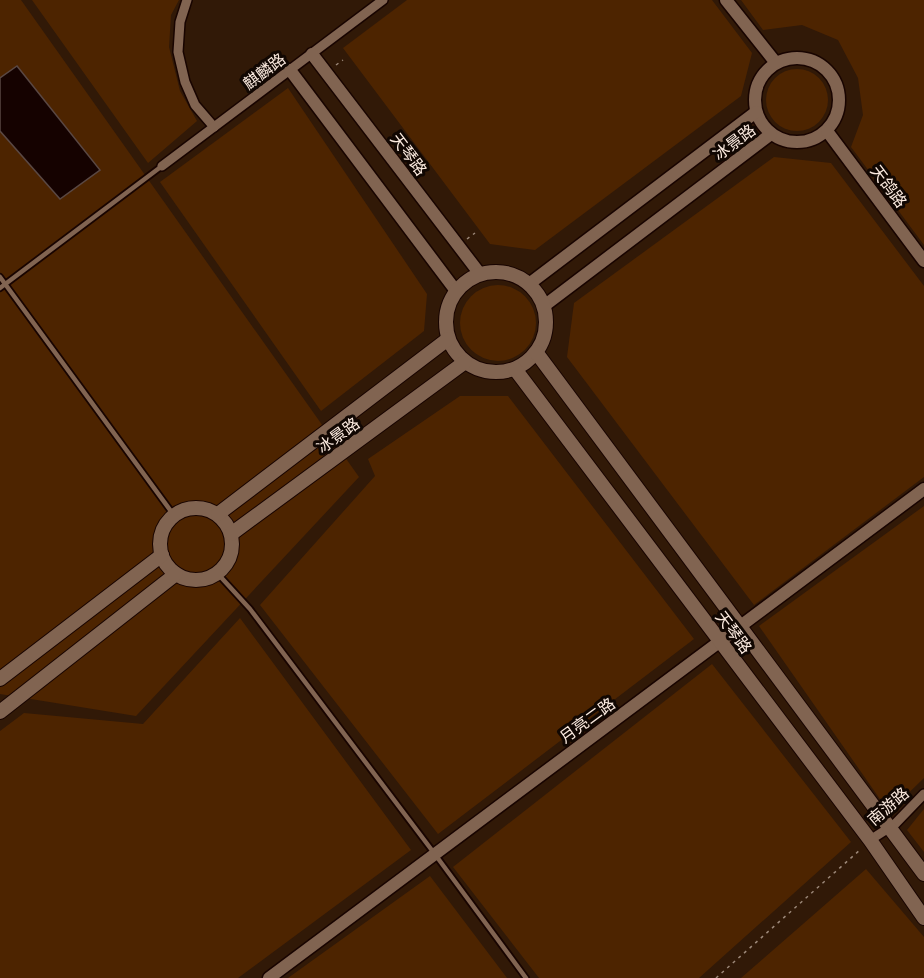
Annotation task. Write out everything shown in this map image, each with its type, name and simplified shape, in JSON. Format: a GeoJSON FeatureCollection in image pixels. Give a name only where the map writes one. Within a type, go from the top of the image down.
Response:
{"type":"FeatureCollection","features":[{"type":"Feature","properties":{"kind":"main road"},"geometry":{"type":"LineString","coordinates":[[497,272],[514,275],[529,284],[538,294],[544,306],[546,322],[544,338],[536,352],[515,369],[498,372],[480,370],[465,362],[455,352],[448,339],[445,322],[448,306],[456,291],[466,280],[480,274],[497,272]]}},
{"type":"Feature","properties":{"kind":"main road","name":"冰景路"},"geometry":{"type":"LineString","coordinates":[[218,514],[448,339]]}},
{"type":"Feature","properties":{"kind":"main road","name":"天琴路"},"geometry":{"type":"LineString","coordinates":[[536,352],[924,874]]}},
{"type":"Feature","properties":{"kind":"main road","name":"冰景路"},"geometry":{"type":"LineString","coordinates":[[231,534],[465,362]]}},
{"type":"Feature","properties":{"kind":"main road","name":"天琴路"},"geometry":{"type":"LineString","coordinates":[[515,369],[870,840],[924,918]]}},
{"type":"Feature","properties":{"kind":"main road"},"geometry":{"type":"LineString","coordinates":[[195,508],[207,509],[218,514],[226,523],[231,534],[233,546],[230,557],[218,574],[204,580],[192,580],[176,574],[164,561],[160,550],[160,537],[173,514],[195,508]]}},
{"type":"Feature","properties":{"kind":"main road"},"geometry":{"type":"LineString","coordinates":[[0,679],[162,555]]}},
{"type":"Feature","properties":{"kind":"main road"},"geometry":{"type":"LineString","coordinates":[[0,712],[176,574]]}},
{"type":"Feature","properties":{"kind":"street"},"geometry":{"type":"LineString","coordinates":[[187,0],[180,22],[178,52],[185,82],[195,105],[214,127]]}},
{"type":"Feature","properties":{"kind":"street","name":"麒麟路"},"geometry":{"type":"LineString","coordinates":[[162,166],[383,0]]}},
{"type":"Feature","properties":{"kind":"street"},"geometry":{"type":"LineString","coordinates":[[726,0],[776,63]]}},
{"type":"Feature","properties":{"kind":"street","name":"天琴路"},"geometry":{"type":"LineString","coordinates":[[312,54],[480,274]]}},
{"type":"Feature","properties":{"kind":"street"},"geometry":{"type":"LineString","coordinates":[[789,58],[802,58],[816,62],[827,69],[835,80],[839,93],[839,107],[835,120],[827,131],[817,138],[794,142],[782,140],[771,134],[762,124],[756,112],[755,98],[758,84],[765,72],[776,63],[789,58]]}},
{"type":"Feature","properties":{"kind":"street"},"geometry":{"type":"LineString","coordinates":[[290,70],[456,291]]}},
{"type":"Feature","properties":{"kind":"street","name":"冰景路"},"geometry":{"type":"LineString","coordinates":[[529,284],[756,112]]}},
{"type":"Feature","properties":{"kind":"street","name":"天鸽路"},"geometry":{"type":"LineString","coordinates":[[827,131],[924,261]]}},
{"type":"Feature","properties":{"kind":"street","name":"冰景路"},"geometry":{"type":"LineString","coordinates":[[544,306],[771,134]]}},
{"type":"Feature","properties":{"kind":"street","name":"月亮二路"},"geometry":{"type":"LineString","coordinates":[[269,978],[924,489]]}},
{"type":"Feature","properties":{"kind":"street","name":"南游路"},"geometry":{"type":"LineString","coordinates":[[870,840],[895,824],[924,794]]}},
{"type":"Feature","properties":{"kind":"lane"},"geometry":{"type":"LineString","coordinates":[[0,288],[162,166]]}},
{"type":"Feature","properties":{"kind":"lane"},"geometry":{"type":"LineString","coordinates":[[0,277],[173,514]]}},
{"type":"Feature","properties":{"kind":"lane"},"geometry":{"type":"LineString","coordinates":[[218,574],[249,609],[526,978]]}},
{"type":"Feature","properties":{"kind":"path"},"geometry":{"type":"LineString","coordinates":[[716,978],[870,840]]}},
{"type":"Feature","properties":{"kind":"shaded area"},"geometry":{"type":"Polygon","coordinates":[[[0,0],[21,0],[359,477],[136,716],[0,694],[0,0]]]}},
{"type":"Feature","properties":{"kind":"shaded area"},"geometry":{"type":"Polygon","coordinates":[[[32,0],[179,0],[171,15],[169,47],[180,91],[197,121],[148,163],[32,0]]]}},
{"type":"Feature","properties":{"kind":"shaded area"},"geometry":{"type":"Polygon","coordinates":[[[407,0],[712,0],[752,53],[741,96],[535,250],[490,244],[343,48],[407,0]]]}},
{"type":"Feature","properties":{"kind":"shaded area"},"geometry":{"type":"Polygon","coordinates":[[[741,0],[924,0],[924,245],[851,147],[863,115],[858,78],[838,40],[802,25],[763,30],[741,0]]]}},
{"type":"Feature","properties":{"kind":"shaded area"},"geometry":{"type":"Polygon","coordinates":[[[17,66],[100,170],[60,199],[0,131],[0,78],[17,66]]]}},
{"type":"Feature","properties":{"kind":"shaded area"},"geometry":{"type":"Polygon","coordinates":[[[797,69],[819,78],[828,100],[819,122],[797,131],[775,122],[766,100],[775,78],[797,69]]]}},
{"type":"Feature","properties":{"kind":"shaded area"},"geometry":{"type":"Polygon","coordinates":[[[288,88],[427,294],[424,331],[321,411],[160,182],[288,88]]]}},
{"type":"Feature","properties":{"kind":"shaded area"},"geometry":{"type":"Polygon","coordinates":[[[774,157],[831,163],[924,286],[924,477],[754,605],[567,357],[574,303],[774,157]]]}},
{"type":"Feature","properties":{"kind":"shaded area"},"geometry":{"type":"Polygon","coordinates":[[[498,285],[512,288],[525,296],[533,309],[536,323],[533,337],[525,350],[512,358],[498,361],[484,358],[471,350],[463,337],[460,323],[463,309],[471,296],[484,288],[498,285]]]}},
{"type":"Feature","properties":{"kind":"shaded area"},"geometry":{"type":"Polygon","coordinates":[[[460,396],[508,396],[694,639],[438,834],[260,605],[375,476],[368,459],[460,396]]]}},
{"type":"Feature","properties":{"kind":"shaded area"},"geometry":{"type":"Polygon","coordinates":[[[924,506],[924,778],[889,812],[759,626],[924,506]]]}},
{"type":"Feature","properties":{"kind":"shaded area"},"geometry":{"type":"Polygon","coordinates":[[[240,618],[411,850],[238,978],[0,978],[0,731],[24,713],[143,724],[240,618]]]}},
{"type":"Feature","properties":{"kind":"shaded area"},"geometry":{"type":"Polygon","coordinates":[[[712,664],[851,842],[699,978],[539,978],[453,867],[712,664]]]}},
{"type":"Feature","properties":{"kind":"shaded area"},"geometry":{"type":"Polygon","coordinates":[[[924,809],[924,852],[907,830],[924,809]]]}},
{"type":"Feature","properties":{"kind":"shaded area"},"geometry":{"type":"Polygon","coordinates":[[[866,869],[924,937],[924,978],[741,978],[866,869]]]}},
{"type":"Feature","properties":{"kind":"shaded area"},"geometry":{"type":"Polygon","coordinates":[[[430,876],[507,978],[288,978],[430,876]]]}}]}
